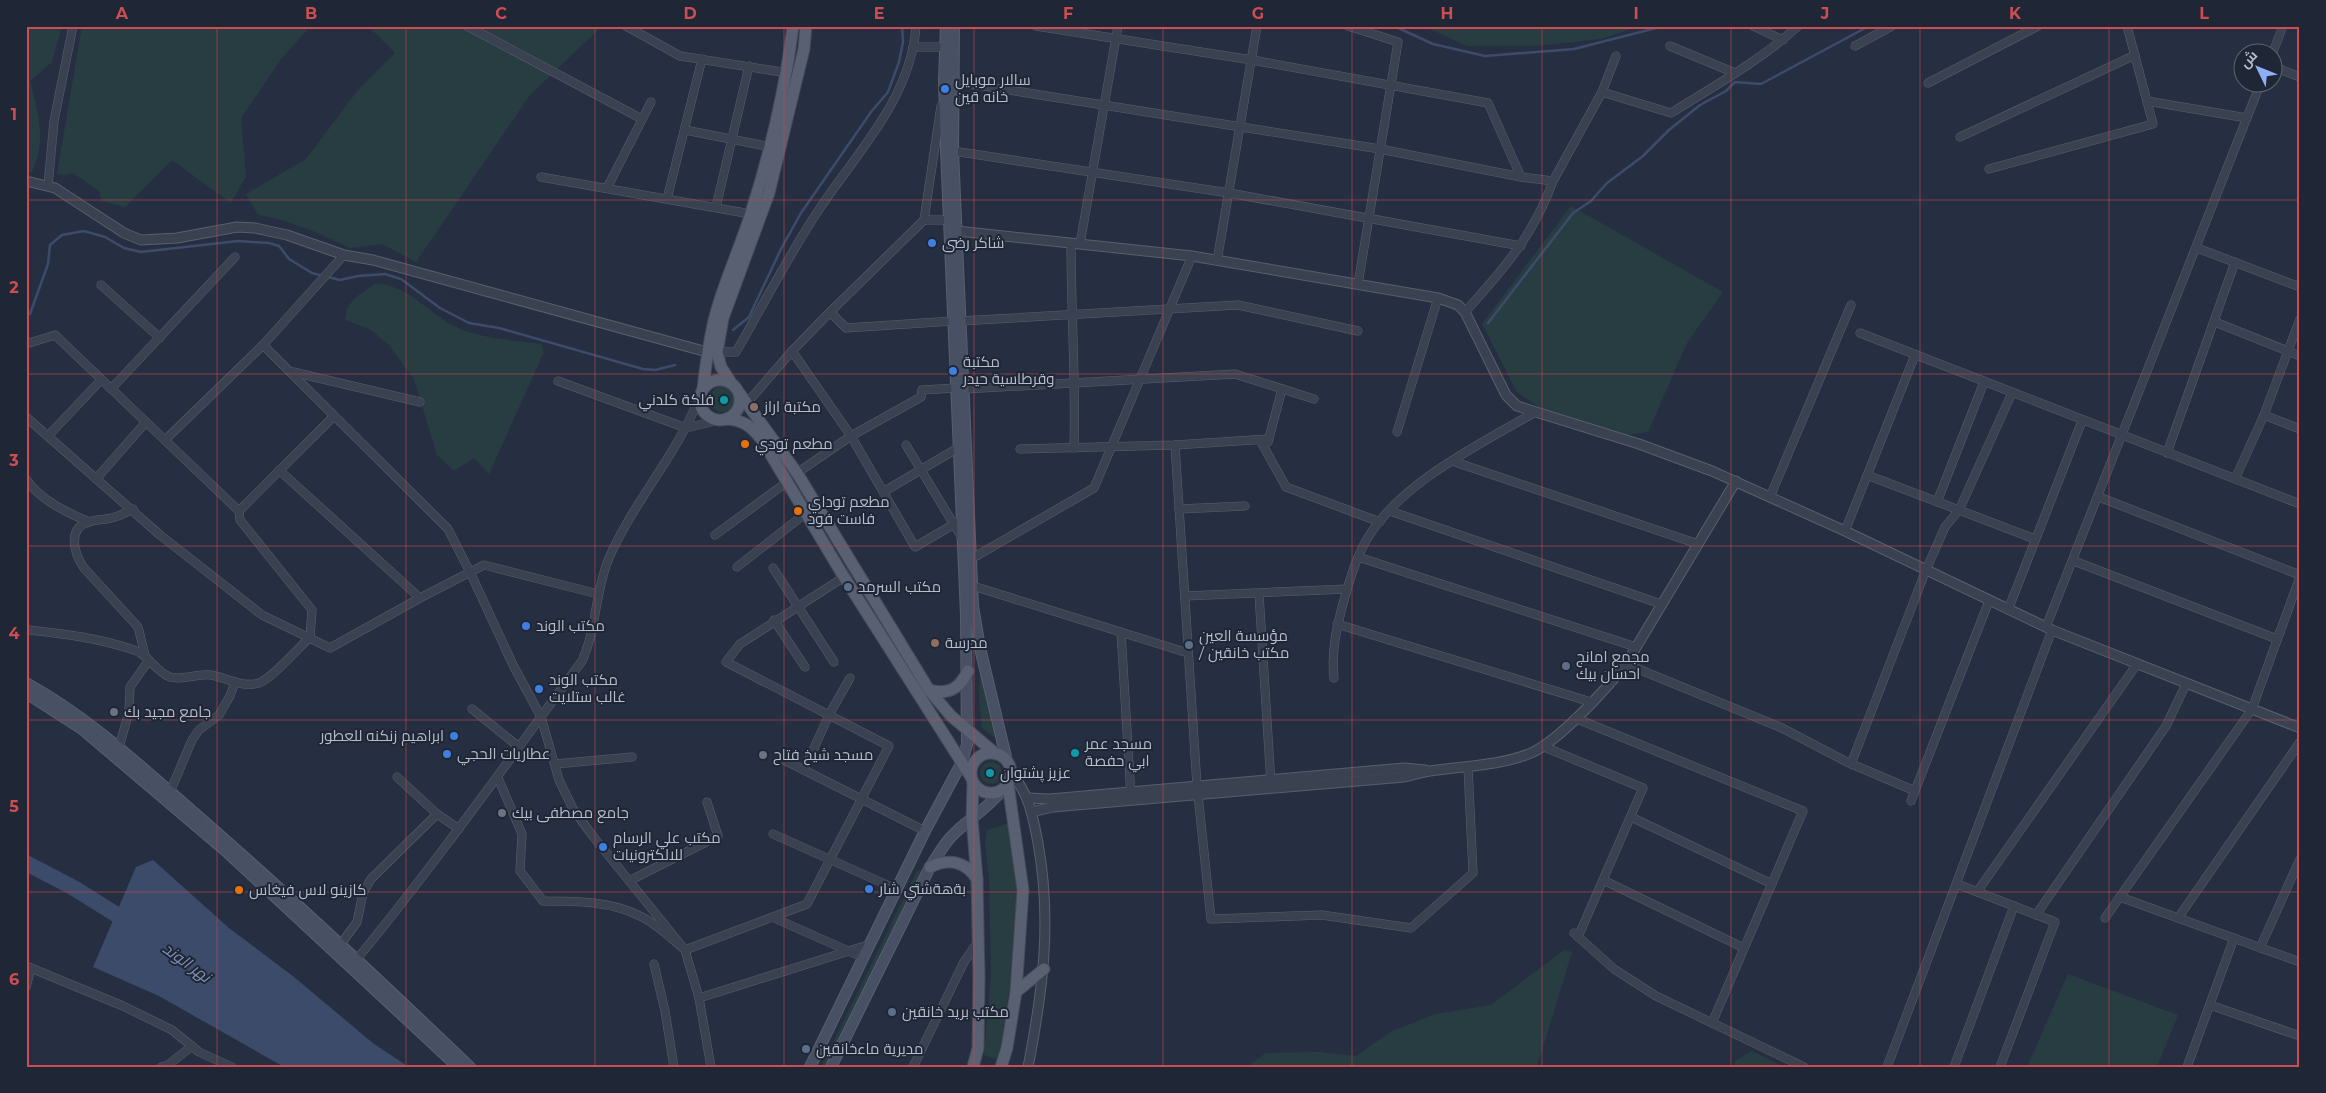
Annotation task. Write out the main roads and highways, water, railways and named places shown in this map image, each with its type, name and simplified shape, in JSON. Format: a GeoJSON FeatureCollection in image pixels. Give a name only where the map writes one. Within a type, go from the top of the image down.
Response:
{"type":"FeatureCollection","features":[{"type":"Feature","properties":{"kind":"main road"},"geometry":{"type":"LineString","coordinates":[[730,382],[712,352],[716,312],[751,214],[770,147],[788,73],[793,26]]}},
{"type":"Feature","properties":{"kind":"main road"},"geometry":{"type":"LineString","coordinates":[[806,26],[800,66],[769,194],[712,352],[702,391],[701,406],[713,419],[727,417],[750,425],[762,440],[844,577],[972,780],[982,792],[989,794],[1007,782]]}},
{"type":"Feature","properties":{"kind":"main road"},"geometry":{"type":"LineString","coordinates":[[946,26],[956,231],[956,321]]}},
{"type":"Feature","properties":{"kind":"main road"},"geometry":{"type":"LineString","coordinates":[[954,26],[948,84],[948,220],[972,586],[980,648],[1006,761],[1007,782],[1023,890],[1016,992],[1001,1067]]}},
{"type":"Feature","properties":{"kind":"main road"},"geometry":{"type":"LineString","coordinates":[[702,391],[718,379],[735,385],[797,473],[929,690],[940,705],[967,731],[1006,761]]}},
{"type":"Feature","properties":{"kind":"main road"},"geometry":{"type":"LineString","coordinates":[[810,1067],[862,957],[961,764],[967,745],[968,671],[962,538],[958,522],[960,388]]}},
{"type":"Feature","properties":{"kind":"main road"},"geometry":{"type":"LineString","coordinates":[[727,417],[739,407],[744,399]]}},
{"type":"Feature","properties":{"kind":"main road"},"geometry":{"type":"LineString","coordinates":[[929,690],[940,693],[953,690],[963,681],[968,671]]}},
{"type":"Feature","properties":{"kind":"main road"},"geometry":{"type":"LineString","coordinates":[[26,683],[72,711],[119,747],[470,1067]]}},
{"type":"Feature","properties":{"kind":"main road"},"geometry":{"type":"LineString","coordinates":[[26,693],[67,718],[96,741],[338,948]]}},
{"type":"Feature","properties":{"kind":"main road"},"geometry":{"type":"LineString","coordinates":[[974,1067],[978,1048],[980,977],[977,879],[972,819],[973,764],[977,759],[989,753],[996,754]]}},
{"type":"Feature","properties":{"kind":"main road"},"geometry":{"type":"LineString","coordinates":[[830,1067],[930,867],[951,837],[989,806],[1007,782]]}},
{"type":"Feature","properties":{"kind":"main road"},"geometry":{"type":"LineString","coordinates":[[930,867],[940,862],[956,862],[971,870],[977,879]]}},
{"type":"Feature","properties":{"kind":"main road"},"geometry":{"type":"LineString","coordinates":[[354,963],[458,1067]]}},
{"type":"Feature","properties":{"kind":"main road"},"geometry":{"type":"LineString","coordinates":[[1016,992],[1044,969]]}},
{"type":"Feature","properties":{"kind":"water"},"geometry":{"type":"Polygon","coordinates":[[[153,860],[229,928],[294,977],[374,1044],[409,1067],[284,1067],[159,996],[93,967],[136,867],[153,860]]]}},
{"type":"Feature","properties":{"kind":"waterway"},"geometry":{"type":"LineString","coordinates":[[733,330],[749,317],[781,249],[801,213],[871,112],[888,92],[899,62],[903,42],[902,26]]}},
{"type":"Feature","properties":{"kind":"waterway"},"geometry":{"type":"LineString","coordinates":[[1394,26],[1433,44],[1485,56],[1574,49],[1664,26]]}},
{"type":"Feature","properties":{"kind":"waterway"},"geometry":{"type":"LineString","coordinates":[[1488,323],[1573,213],[1591,201],[1607,183],[1643,156],[1669,130],[1700,105],[1726,91],[1735,82],[1761,84],[1869,26]]}},
{"type":"Feature","properties":{"kind":"waterway"},"geometry":{"type":"LineString","coordinates":[[26,316],[30,314],[48,264],[50,245],[62,235],[84,231],[105,237],[124,248],[141,252],[238,241],[269,243],[279,246],[289,259],[312,273],[340,280],[358,276],[385,274],[401,279],[440,308],[469,323],[499,328],[643,369],[655,370],[675,365]]}},
{"type":"Feature","properties":{"kind":"waterway","name":"نهر الوند"},"geometry":{"type":"LineString","coordinates":[[26,863],[74,888],[133,925]]}},
{"type":"Feature","properties":{"kind":"place","name":"سالار موبايل خانه قين"},"geometry":{"type":"Point","coordinates":[945,89]}},
{"type":"Feature","properties":{"kind":"place","name":"شاكر رضى"},"geometry":{"type":"Point","coordinates":[932,243]}},
{"type":"Feature","properties":{"kind":"place","name":"مكتبة وقرطاسية حيدر"},"geometry":{"type":"Point","coordinates":[953,371]}},
{"type":"Feature","properties":{"kind":"place","name":"فلكة كلدني"},"geometry":{"type":"Point","coordinates":[724,400]}},
{"type":"Feature","properties":{"kind":"place","name":"مكتبة اراز"},"geometry":{"type":"Point","coordinates":[754,407]}},
{"type":"Feature","properties":{"kind":"place","name":"مطعم تودي"},"geometry":{"type":"Point","coordinates":[745,444]}},
{"type":"Feature","properties":{"kind":"place","name":"مطعم توداي فاست فود"},"geometry":{"type":"Point","coordinates":[798,511]}},
{"type":"Feature","properties":{"kind":"place","name":"مكتب السرمد"},"geometry":{"type":"Point","coordinates":[848,587]}},
{"type":"Feature","properties":{"kind":"place","name":"مكتب الوند"},"geometry":{"type":"Point","coordinates":[526,626]}},
{"type":"Feature","properties":{"kind":"place","name":"مدرسة"},"geometry":{"type":"Point","coordinates":[935,643]}},
{"type":"Feature","properties":{"kind":"place","name":"مؤسسة العين / مكتب خانقين"},"geometry":{"type":"Point","coordinates":[1189,645]}},
{"type":"Feature","properties":{"kind":"place","name":"مجمع امانج احسان بيك"},"geometry":{"type":"Point","coordinates":[1566,666]}},
{"type":"Feature","properties":{"kind":"place","name":"مكتب الوند غالب ستلايت"},"geometry":{"type":"Point","coordinates":[539,689]}},
{"type":"Feature","properties":{"kind":"place","name":"جامع مجيد بك"},"geometry":{"type":"Point","coordinates":[114,712]}},
{"type":"Feature","properties":{"kind":"place","name":"ابراهيم زنكنه للعطور"},"geometry":{"type":"Point","coordinates":[454,736]}},
{"type":"Feature","properties":{"kind":"place","name":"مسجد عمر ابي حفصة"},"geometry":{"type":"Point","coordinates":[1075,753]}},
{"type":"Feature","properties":{"kind":"place","name":"عطاريات الحجي"},"geometry":{"type":"Point","coordinates":[447,754]}},
{"type":"Feature","properties":{"kind":"place","name":"مسجد شيخ فتاح"},"geometry":{"type":"Point","coordinates":[763,755]}},
{"type":"Feature","properties":{"kind":"place","name":"عزيز پشتوان"},"geometry":{"type":"Point","coordinates":[990,773]}},
{"type":"Feature","properties":{"kind":"place","name":"جامع مصطفى بيك"},"geometry":{"type":"Point","coordinates":[502,813]}},
{"type":"Feature","properties":{"kind":"place","name":"مكتب علي الرسام للالكترونيات"},"geometry":{"type":"Point","coordinates":[603,847]}},
{"type":"Feature","properties":{"kind":"place","name":"بةهةشتي شار"},"geometry":{"type":"Point","coordinates":[869,889]}},
{"type":"Feature","properties":{"kind":"place","name":"كازينو لاس فيغاس"},"geometry":{"type":"Point","coordinates":[239,890]}},
{"type":"Feature","properties":{"kind":"place","name":"مكتب بريد خانقين"},"geometry":{"type":"Point","coordinates":[892,1012]}},
{"type":"Feature","properties":{"kind":"place","name":"مديرية ماءخانقين"},"geometry":{"type":"Point","coordinates":[806,1049]}}]}
